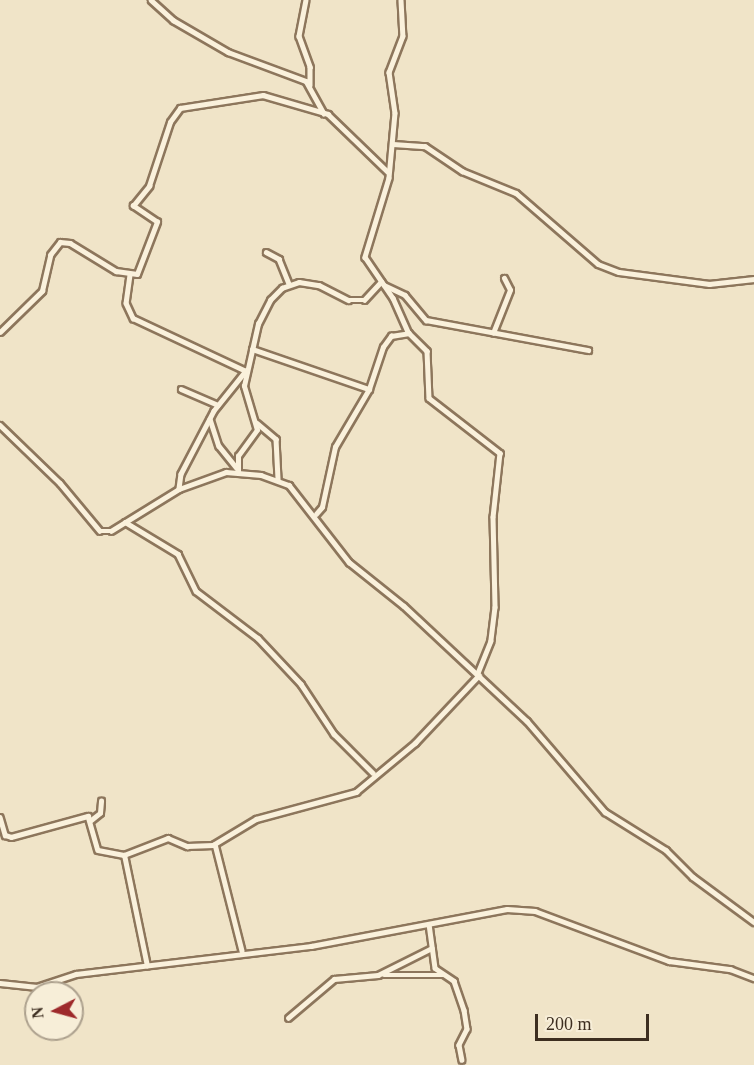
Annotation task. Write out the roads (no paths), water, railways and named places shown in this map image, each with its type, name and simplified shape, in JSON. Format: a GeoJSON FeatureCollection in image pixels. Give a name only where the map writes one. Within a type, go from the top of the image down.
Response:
{"type":"FeatureCollection","features":[{"type":"Feature","properties":{"kind":"street"},"geometry":{"type":"LineString","coordinates":[[151,0],[173,20],[228,52],[310,85]]}},
{"type":"Feature","properties":{"kind":"street"},"geometry":{"type":"LineString","coordinates":[[306,0],[299,36],[310,67],[310,85],[324,113],[388,172]]}},
{"type":"Feature","properties":{"kind":"street"},"geometry":{"type":"LineString","coordinates":[[0,817],[2,831],[11,837],[62,821],[71,824],[88,816],[92,820],[99,852],[124,855],[168,838],[188,846],[215,844],[256,819],[347,796],[415,742],[479,674],[491,642],[495,607],[493,517],[500,453],[429,398],[428,354],[409,333],[365,257],[388,186],[395,113],[389,72],[403,36],[401,0]]}},
{"type":"Feature","properties":{"kind":"street"},"geometry":{"type":"LineString","coordinates":[[246,371],[133,318],[126,303],[130,275],[142,266],[157,222],[133,206],[149,186],[176,111],[263,95],[324,113]]}},
{"type":"Feature","properties":{"kind":"street"},"geometry":{"type":"LineString","coordinates":[[393,144],[425,146],[462,171],[516,193],[598,264],[619,272],[709,284],[754,279]]}},
{"type":"Feature","properties":{"kind":"street"},"geometry":{"type":"LineString","coordinates":[[0,332],[42,291],[50,255],[60,242],[130,275]]}},
{"type":"Feature","properties":{"kind":"street"},"geometry":{"type":"LineString","coordinates":[[266,252],[279,259],[289,284]]}},
{"type":"Feature","properties":{"kind":"street"},"geometry":{"type":"LineString","coordinates":[[493,333],[510,290],[504,278]]}},
{"type":"Feature","properties":{"kind":"street"},"geometry":{"type":"LineString","coordinates":[[278,479],[276,440],[257,423],[244,394],[246,371],[266,307],[289,284],[319,285],[353,302],[372,296],[382,283]]}},
{"type":"Feature","properties":{"kind":"street"},"geometry":{"type":"LineString","coordinates":[[382,283],[405,295],[426,320],[588,350]]}},
{"type":"Feature","properties":{"kind":"street"},"geometry":{"type":"LineString","coordinates":[[316,514],[322,507],[335,447],[369,389],[388,340],[409,333]]}},
{"type":"Feature","properties":{"kind":"street"},"geometry":{"type":"LineString","coordinates":[[252,349],[369,389]]}},
{"type":"Feature","properties":{"kind":"street"},"geometry":{"type":"LineString","coordinates":[[179,489],[181,474],[210,418],[246,371]]}},
{"type":"Feature","properties":{"kind":"street"},"geometry":{"type":"LineString","coordinates":[[181,389],[218,405]]}},
{"type":"Feature","properties":{"kind":"street"},"geometry":{"type":"LineString","coordinates":[[210,418],[219,446],[237,470]]}},
{"type":"Feature","properties":{"kind":"street"},"geometry":{"type":"LineString","coordinates":[[237,470],[238,456],[257,423]]}},
{"type":"Feature","properties":{"kind":"street"},"geometry":{"type":"LineString","coordinates":[[0,425],[60,483],[95,528],[111,531],[179,489],[237,470],[278,479],[316,514],[349,562],[479,674],[527,721],[605,812],[666,850],[693,877],[754,922]]}},
{"type":"Feature","properties":{"kind":"street"},"geometry":{"type":"LineString","coordinates":[[125,522],[178,555],[196,591],[258,638],[301,684],[334,734],[374,773]]}},
{"type":"Feature","properties":{"kind":"street"},"geometry":{"type":"LineString","coordinates":[[92,820],[100,813],[101,801]]}},
{"type":"Feature","properties":{"kind":"street"},"geometry":{"type":"LineString","coordinates":[[215,844],[242,951]]}},
{"type":"Feature","properties":{"kind":"street"},"geometry":{"type":"LineString","coordinates":[[124,855],[147,966]]}},
{"type":"Feature","properties":{"kind":"street"},"geometry":{"type":"LineString","coordinates":[[0,982],[26,989],[68,976],[242,951],[311,946],[478,913],[535,911],[649,956],[754,978]]}},
{"type":"Feature","properties":{"kind":"street"},"geometry":{"type":"LineString","coordinates":[[429,924],[435,968],[456,985],[464,1010],[467,1031],[459,1045],[462,1060]]}},
{"type":"Feature","properties":{"kind":"street"},"geometry":{"type":"LineString","coordinates":[[378,975],[432,948]]}},
{"type":"Feature","properties":{"kind":"street"},"geometry":{"type":"LineString","coordinates":[[288,1018],[334,979],[378,975],[444,975]]}}]}
